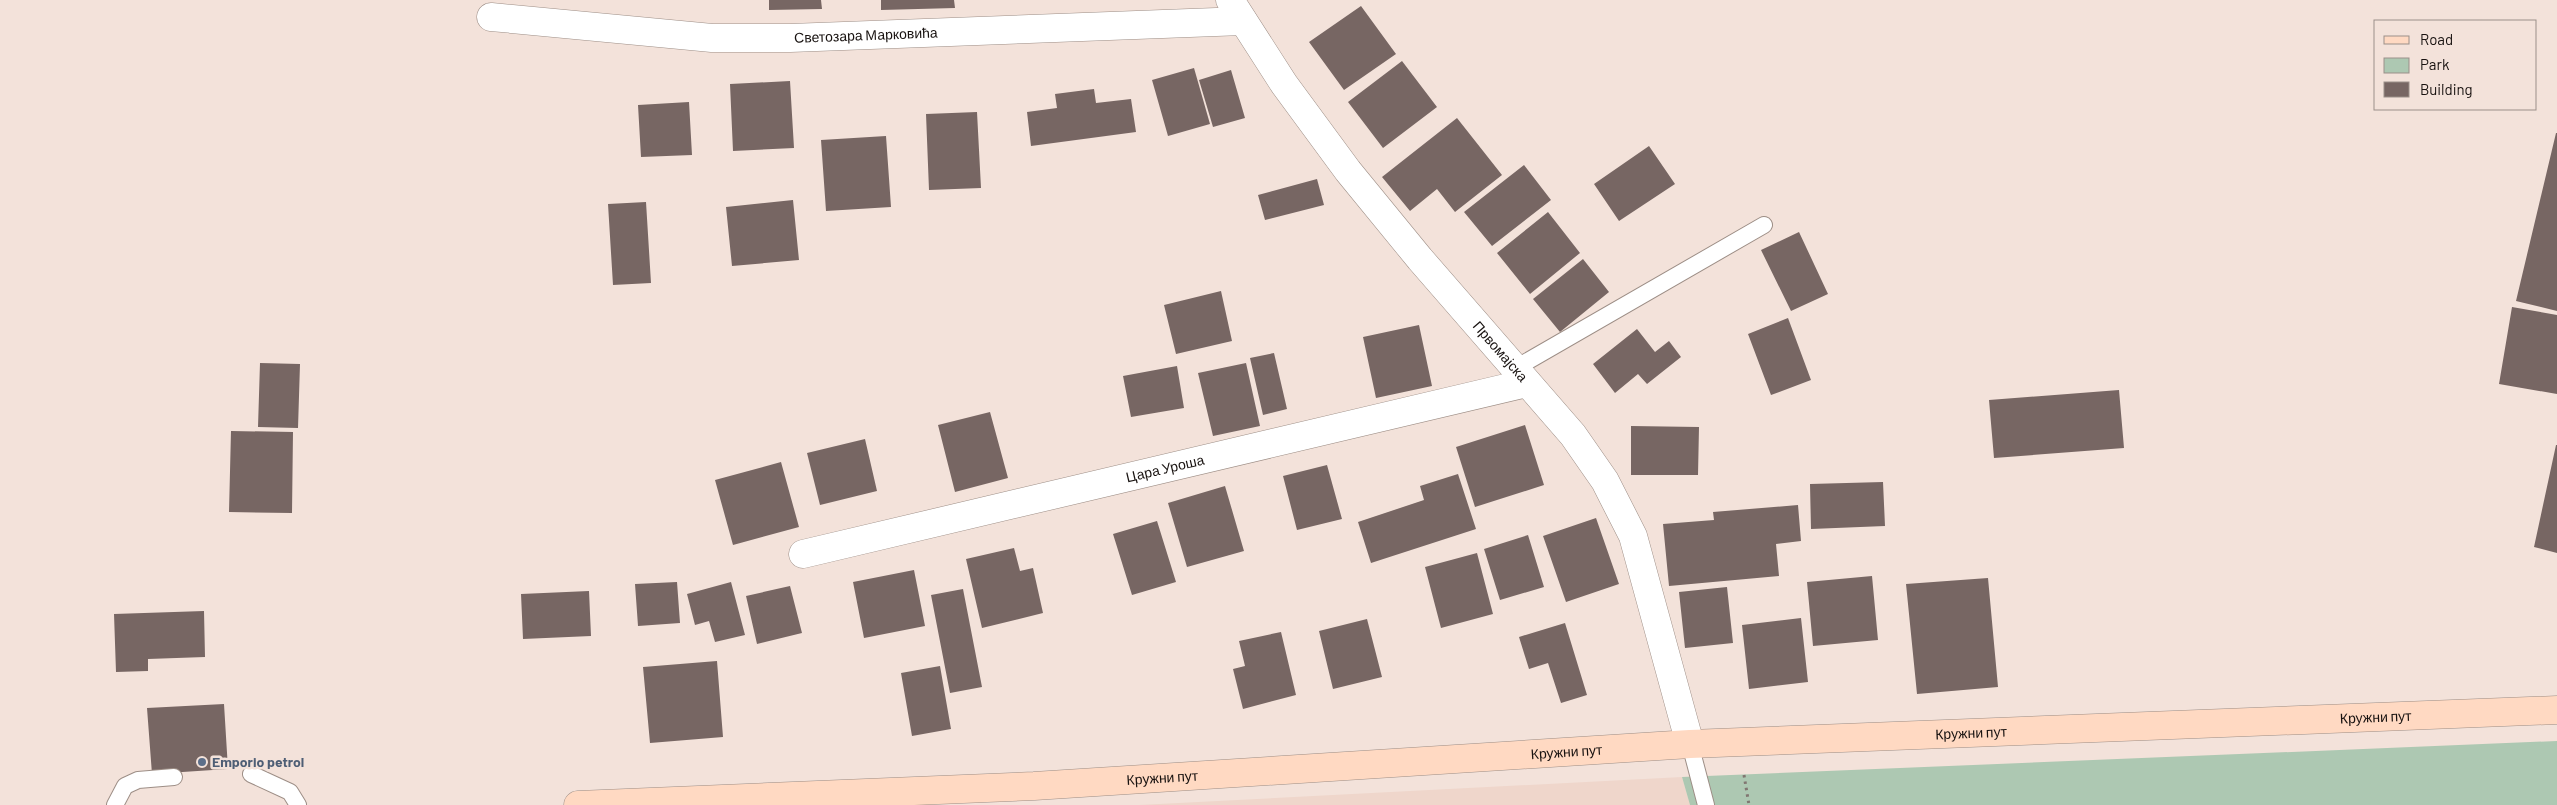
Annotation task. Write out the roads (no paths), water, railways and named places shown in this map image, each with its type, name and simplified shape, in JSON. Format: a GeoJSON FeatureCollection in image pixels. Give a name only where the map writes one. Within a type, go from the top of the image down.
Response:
{"type":"FeatureCollection","features":[{"type":"Feature","properties":{"kind":"main road","name":"Кружни пут"},"geometry":{"type":"LineString","coordinates":[[578,805],[1034,786],[1690,744],[2557,710]]}},
{"type":"Feature","properties":{"kind":"street","name":"Светозара Марковића"},"geometry":{"type":"LineString","coordinates":[[492,17],[712,38],[790,38],[1236,10]]}},
{"type":"Feature","properties":{"kind":"street","name":"Првомајска"},"geometry":{"type":"LineString","coordinates":[[1236,10],[1284,84],[1348,171],[1573,435],[1605,481],[1633,536],[1690,744]]}},
{"type":"Feature","properties":{"kind":"street","name":"Цара Уроша"},"geometry":{"type":"LineString","coordinates":[[803,554],[1521,376]]}},
{"type":"Feature","properties":{"kind":"lane"},"geometry":{"type":"LineString","coordinates":[[1521,376],[1764,225]]}},
{"type":"Feature","properties":{"kind":"lane"},"geometry":{"type":"LineString","coordinates":[[1690,744],[1706,805]]}},
{"type":"Feature","properties":{"kind":"lane"},"geometry":{"type":"LineString","coordinates":[[251,774],[290,792],[298,805]]}},
{"type":"Feature","properties":{"kind":"lane"},"geometry":{"type":"LineString","coordinates":[[115,805],[125,786],[138,780],[174,777]]}},
{"type":"Feature","properties":{"kind":"place","name":"Emporio petrol"},"geometry":{"type":"Point","coordinates":[202,762]}}]}
